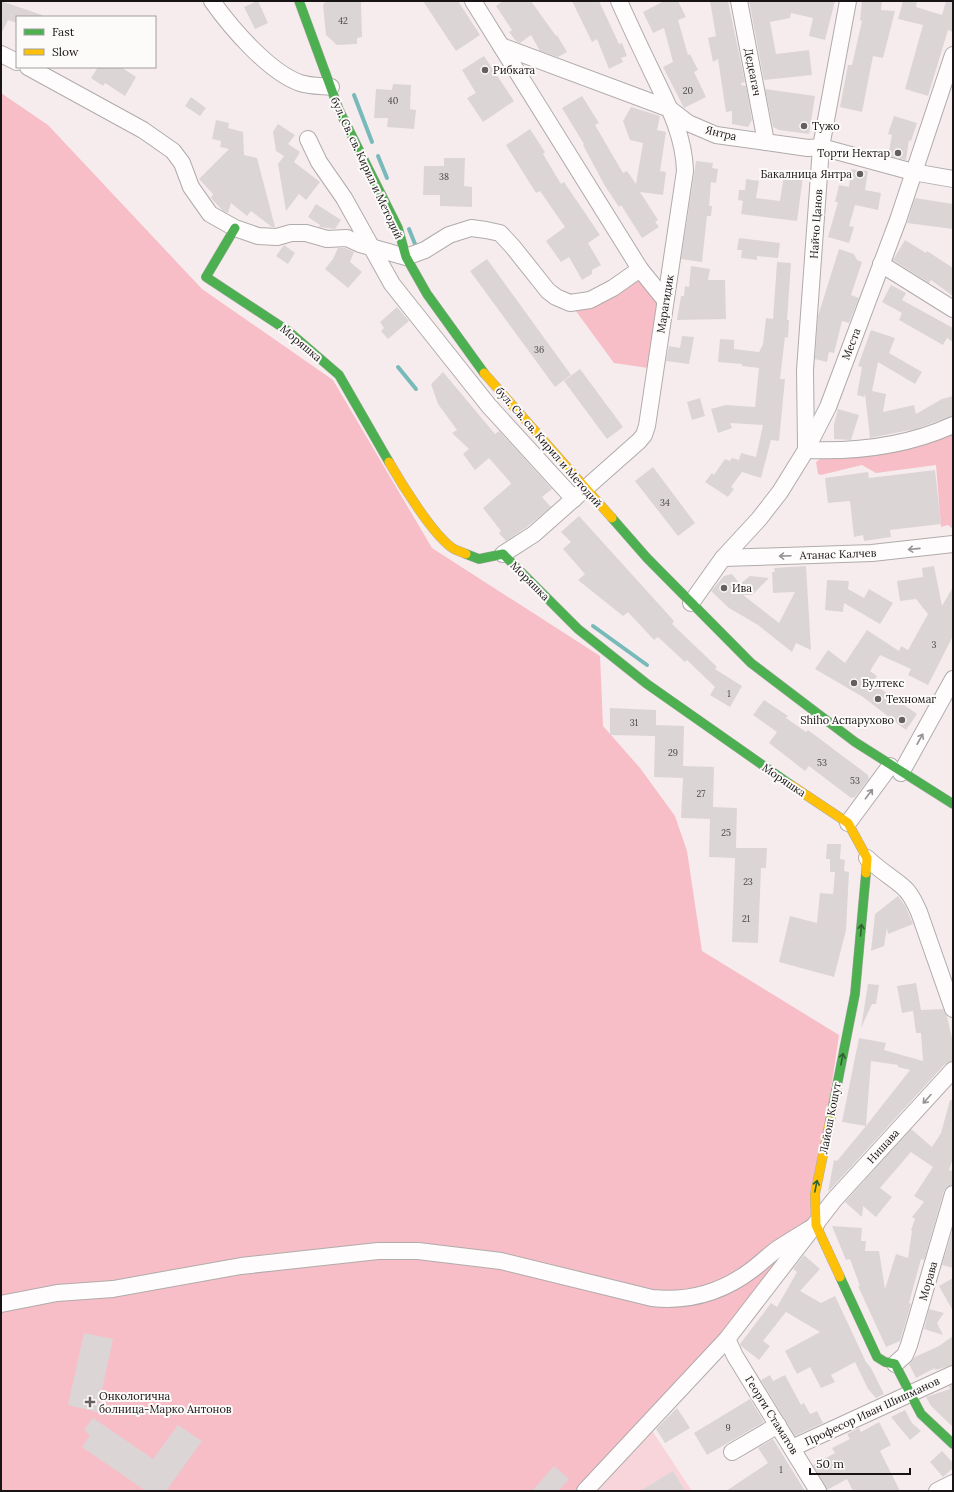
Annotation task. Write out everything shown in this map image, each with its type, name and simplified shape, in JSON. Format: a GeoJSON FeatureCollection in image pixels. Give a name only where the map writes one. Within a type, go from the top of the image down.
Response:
{"type":"FeatureCollection","features":[{"type":"Feature","properties":{"kind":"street"},"geometry":{"type":"LineString","coordinates":[[212,1],[220,13],[268,65],[300,83],[331,87]]}},
{"type":"Feature","properties":{"kind":"street","name":"бул. Св. св. Кирил и Методий"},"geometry":{"type":"LineString","coordinates":[[299,1],[339,110],[398,228],[406,257],[427,294],[477,365],[648,558],[751,663],[855,742],[930,791]]}},
{"type":"Feature","properties":{"kind":"street"},"geometry":{"type":"LineString","coordinates":[[474,1],[640,269],[665,300]]}},
{"type":"Feature","properties":{"kind":"street","name":"Марагидик"},"geometry":{"type":"LineString","coordinates":[[503,554],[534,534],[574,499],[644,435],[647,426],[685,171],[684,153],[678,128],[670,109],[619,1]]}},
{"type":"Feature","properties":{"kind":"street","name":"Дедеагач"},"geometry":{"type":"LineString","coordinates":[[739,1],[766,142]]}},
{"type":"Feature","properties":{"kind":"street","name":"Найчо Цанов"},"geometry":{"type":"LineString","coordinates":[[806,450],[805,370],[822,147],[848,1]]}},
{"type":"Feature","properties":{"kind":"street","name":"Янтра"},"geometry":{"type":"LineString","coordinates":[[501,46],[670,109],[688,122],[716,135],[808,148],[822,147],[913,172],[953,179]]}},
{"type":"Feature","properties":{"kind":"street"},"geometry":{"type":"LineString","coordinates":[[1,54],[16,62]]}},
{"type":"Feature","properties":{"kind":"street","name":"Места"},"geometry":{"type":"LineString","coordinates":[[691,603],[723,558],[764,514],[780,492],[806,450],[828,407],[898,220],[953,55]]}},
{"type":"Feature","properties":{"kind":"street"},"geometry":{"type":"LineString","coordinates":[[30,68],[143,130],[173,151],[182,163],[191,187],[210,214],[235,228],[258,236],[278,237],[290,233],[306,233],[327,239],[347,238],[370,247],[406,257],[425,250],[449,235],[471,228],[500,233],[548,291],[556,297],[570,303],[590,300],[613,288],[640,269]]}},
{"type":"Feature","properties":{"kind":"street"},"geometry":{"type":"LineString","coordinates":[[308,139],[319,162],[344,198],[392,284],[489,406],[574,499]]}},
{"type":"Feature","properties":{"kind":"street","name":"Моряшка"},"geometry":{"type":"LineString","coordinates":[[235,228],[206,277],[288,331],[339,375],[400,481],[438,534],[454,549],[478,559],[503,554],[578,629],[640,679],[776,775],[848,823]]}},
{"type":"Feature","properties":{"kind":"street"},"geometry":{"type":"LineString","coordinates":[[882,264],[953,309]]}},
{"type":"Feature","properties":{"kind":"street"},"geometry":{"type":"LineString","coordinates":[[806,450],[832,451],[878,447],[918,439],[953,425]]}},
{"type":"Feature","properties":{"kind":"street","name":"Атанас Калчев"},"geometry":{"type":"LineString","coordinates":[[723,558],[872,553],[953,544]]}},
{"type":"Feature","properties":{"kind":"street"},"geometry":{"type":"LineString","coordinates":[[953,679],[896,769],[848,823],[867,858],[890,878],[903,886],[912,898],[919,912],[953,1009]]}},
{"type":"Feature","properties":{"kind":"street"},"geometry":{"type":"LineString","coordinates":[[930,791],[953,799]]}},
{"type":"Feature","properties":{"kind":"street"},"geometry":{"type":"LineString","coordinates":[[930,791],[953,804]]}},
{"type":"Feature","properties":{"kind":"street","name":"Лайош Кошут"},"geometry":{"type":"LineString","coordinates":[[867,858],[855,994],[815,1194],[816,1225],[877,1357],[885,1362],[895,1364]]}},
{"type":"Feature","properties":{"kind":"street","name":"Нишава"},"geometry":{"type":"LineString","coordinates":[[586,1491],[727,1339],[834,1200],[953,1070]]}},
{"type":"Feature","properties":{"kind":"street","name":"Морава"},"geometry":{"type":"LineString","coordinates":[[895,1364],[905,1355],[909,1345],[953,1194]]}},
{"type":"Feature","properties":{"kind":"street"},"geometry":{"type":"LineString","coordinates":[[1,1304],[57,1293],[113,1289],[241,1266],[378,1251],[418,1251],[501,1261],[652,1298],[671,1300],[695,1297],[723,1288],[752,1270],[779,1248],[816,1225]]}},
{"type":"Feature","properties":{"kind":"street","name":"Георги Стаматов"},"geometry":{"type":"LineString","coordinates":[[727,1339],[735,1356],[818,1491]]}},
{"type":"Feature","properties":{"kind":"street"},"geometry":{"type":"LineString","coordinates":[[895,1364],[921,1414],[953,1444]]}},
{"type":"Feature","properties":{"kind":"street","name":"Професор Иван Шишманов"},"geometry":{"type":"LineString","coordinates":[[792,1448],[953,1374]]}},
{"type":"Feature","properties":{"kind":"street"},"geometry":{"type":"LineString","coordinates":[[732,1452],[778,1425]]}},
{"type":"Feature","properties":{"kind":"street"},"geometry":{"type":"LineString","coordinates":[[937,1491],[953,1483]]}},
{"type":"Feature","properties":{"kind":"shaded area"},"geometry":{"type":"Polygon","coordinates":[[[1,93],[48,125],[202,289],[333,380],[432,548],[600,656],[603,726],[640,768],[675,816],[687,851],[702,951],[839,1035],[811,1225],[703,1358],[643,1417],[575,1491],[1,1491],[1,93]]]}},
{"type":"Feature","properties":{"kind":"shaded area"},"geometry":{"type":"Polygon","coordinates":[[[640,269],[665,300],[655,369],[614,363],[570,303],[640,269]]]}},
{"type":"Feature","properties":{"kind":"shaded area"},"geometry":{"type":"Polygon","coordinates":[[[953,431],[953,529],[948,525],[941,527],[936,465],[876,473],[862,465],[821,475],[818,474],[816,462],[823,457],[953,431]]]}},
{"type":"Feature","properties":{"kind":"shaded area"},"geometry":{"type":"Polygon","coordinates":[[[643,1417],[692,1491],[575,1491],[643,1417]]]}},
{"type":"Feature","properties":{"kind":"building"},"geometry":{"type":"Polygon","coordinates":[[[1,1],[42,15],[16,16],[16,23],[8,20],[1,34],[1,1]]]}},
{"type":"Feature","properties":{"kind":"building"},"geometry":{"type":"Polygon","coordinates":[[[258,1],[268,23],[255,29],[244,7],[258,1]]]}},
{"type":"Feature","properties":{"kind":"building"},"geometry":{"type":"Polygon","coordinates":[[[326,1],[361,1],[362,37],[357,38],[357,44],[337,45],[326,35],[323,5],[326,1]]]}},
{"type":"Feature","properties":{"kind":"building"},"geometry":{"type":"Polygon","coordinates":[[[423,1],[458,1],[480,35],[456,51],[423,1]]]}},
{"type":"Feature","properties":{"kind":"building"},"geometry":{"type":"Polygon","coordinates":[[[503,1],[531,1],[556,36],[557,35],[567,52],[558,57],[540,51],[531,35],[520,43],[516,41],[509,32],[512,30],[496,6],[503,1]]]}},
{"type":"Feature","properties":{"kind":"building"},"geometry":{"type":"Polygon","coordinates":[[[572,1],[599,1],[619,44],[622,43],[627,56],[621,58],[623,62],[609,69],[597,39],[592,42],[572,1]]]}},
{"type":"Feature","properties":{"kind":"building"},"geometry":{"type":"Polygon","coordinates":[[[664,1],[678,1],[686,17],[678,20],[688,55],[690,54],[698,70],[694,72],[706,97],[684,108],[663,67],[673,62],[664,28],[653,33],[643,12],[664,1]]]}},
{"type":"Feature","properties":{"kind":"building"},"geometry":{"type":"Polygon","coordinates":[[[710,1],[728,1],[745,82],[741,83],[741,85],[746,86],[752,120],[748,127],[732,124],[732,111],[726,112],[718,59],[713,62],[708,38],[716,36],[710,1]]]}},
{"type":"Feature","properties":{"kind":"building"},"geometry":{"type":"Polygon","coordinates":[[[749,1],[835,1],[825,40],[809,36],[813,18],[791,13],[790,18],[770,22],[776,54],[809,50],[812,75],[764,80],[749,1]]]}},
{"type":"Feature","properties":{"kind":"building"},"geometry":{"type":"Polygon","coordinates":[[[862,1],[882,1],[881,10],[895,11],[883,58],[873,56],[862,112],[840,107],[848,65],[852,65],[862,21],[860,20],[862,1]]]}},
{"type":"Feature","properties":{"kind":"building"},"geometry":{"type":"Polygon","coordinates":[[[903,1],[917,1],[916,7],[942,15],[946,1],[953,1],[953,32],[948,30],[928,96],[905,89],[923,25],[898,19],[903,1]]]}},
{"type":"Feature","properties":{"kind":"building"},"geometry":{"type":"Polygon","coordinates":[[[484,56],[514,101],[483,122],[467,98],[476,93],[462,70],[484,56]]]}},
{"type":"Feature","properties":{"kind":"building"},"geometry":{"type":"Polygon","coordinates":[[[97,68],[122,68],[136,77],[125,96],[105,83],[103,86],[91,78],[97,68]]]}},
{"type":"Feature","properties":{"kind":"building"},"geometry":{"type":"Polygon","coordinates":[[[393,84],[411,85],[410,109],[416,110],[414,129],[387,127],[388,118],[374,118],[376,89],[392,90],[393,84]]]}},
{"type":"Feature","properties":{"kind":"building"},"geometry":{"type":"Polygon","coordinates":[[[765,89],[815,96],[809,134],[779,130],[773,127],[765,89]]]}},
{"type":"Feature","properties":{"kind":"building"},"geometry":{"type":"Polygon","coordinates":[[[582,96],[599,123],[595,125],[623,173],[627,171],[636,184],[643,143],[630,140],[623,121],[631,107],[660,116],[657,130],[666,132],[660,171],[666,172],[663,195],[640,192],[658,220],[655,222],[659,227],[642,238],[621,205],[619,207],[605,186],[583,145],[584,144],[562,108],[582,96]]]}},
{"type":"Feature","properties":{"kind":"building"},"geometry":{"type":"Polygon","coordinates":[[[191,97],[206,108],[200,116],[185,106],[191,97]]]}},
{"type":"Feature","properties":{"kind":"building"},"geometry":{"type":"Polygon","coordinates":[[[894,116],[917,123],[911,141],[909,140],[906,160],[888,156],[892,135],[888,134],[894,116]]]}},
{"type":"Feature","properties":{"kind":"building"},"geometry":{"type":"Polygon","coordinates":[[[216,120],[229,123],[228,128],[243,132],[244,155],[257,158],[275,227],[272,227],[251,211],[247,216],[231,203],[228,213],[223,211],[211,198],[213,194],[199,179],[229,149],[220,147],[221,141],[212,139],[216,120]]]}},
{"type":"Feature","properties":{"kind":"building"},"geometry":{"type":"Polygon","coordinates":[[[278,124],[295,135],[288,144],[300,152],[294,162],[320,182],[306,200],[299,194],[286,211],[278,164],[284,156],[276,151],[273,132],[278,124]]]}},
{"type":"Feature","properties":{"kind":"building"},"geometry":{"type":"Polygon","coordinates":[[[530,129],[545,152],[543,154],[561,184],[564,182],[600,235],[588,243],[601,265],[592,270],[592,274],[582,280],[569,257],[561,262],[546,241],[565,227],[540,191],[536,193],[506,145],[530,129]]]}},
{"type":"Feature","properties":{"kind":"building"},"geometry":{"type":"Polygon","coordinates":[[[444,158],[465,158],[464,186],[472,187],[472,207],[440,206],[440,195],[423,195],[424,166],[444,166],[444,158]]]}},
{"type":"Feature","properties":{"kind":"building"},"geometry":{"type":"Polygon","coordinates":[[[696,161],[713,163],[712,168],[718,169],[716,183],[711,182],[709,206],[712,206],[711,216],[707,216],[702,262],[681,259],[696,161]]]}},
{"type":"Feature","properties":{"kind":"building"},"geometry":{"type":"Polygon","coordinates":[[[851,169],[868,171],[865,190],[881,193],[878,210],[855,205],[849,226],[854,227],[849,243],[828,237],[838,202],[835,202],[839,185],[849,187],[851,169]]]}},
{"type":"Feature","properties":{"kind":"building"},"geometry":{"type":"Polygon","coordinates":[[[784,174],[803,177],[797,221],[741,214],[743,201],[738,200],[739,190],[745,190],[746,179],[759,181],[756,198],[780,201],[784,174]]]}},
{"type":"Feature","properties":{"kind":"building"},"geometry":{"type":"Polygon","coordinates":[[[915,198],[953,204],[953,229],[907,223],[915,198]]]}},
{"type":"Feature","properties":{"kind":"building"},"geometry":{"type":"Polygon","coordinates":[[[316,204],[341,220],[335,229],[319,227],[320,225],[308,217],[316,204]]]}},
{"type":"Feature","properties":{"kind":"building"},"geometry":{"type":"Polygon","coordinates":[[[739,238],[780,243],[778,258],[757,256],[757,260],[741,258],[742,250],[737,250],[739,238]]]}},
{"type":"Feature","properties":{"kind":"building"},"geometry":{"type":"Polygon","coordinates":[[[905,240],[926,253],[927,251],[953,268],[953,296],[931,280],[929,283],[893,260],[905,240]]]}},
{"type":"Feature","properties":{"kind":"building"},"geometry":{"type":"Polygon","coordinates":[[[284,245],[295,253],[288,264],[276,256],[284,245]]]}},
{"type":"Feature","properties":{"kind":"building"},"geometry":{"type":"Polygon","coordinates":[[[338,248],[345,248],[354,252],[350,262],[362,272],[348,288],[325,269],[333,259],[338,248]]]}},
{"type":"Feature","properties":{"kind":"building"},"geometry":{"type":"Polygon","coordinates":[[[839,249],[854,254],[857,260],[862,262],[851,295],[859,298],[849,323],[842,321],[834,353],[829,352],[827,362],[815,359],[818,316],[839,249]]]}},
{"type":"Feature","properties":{"kind":"building"},"geometry":{"type":"Polygon","coordinates":[[[487,259],[571,375],[555,387],[470,271],[487,259]]]}},
{"type":"Feature","properties":{"kind":"building"},"geometry":{"type":"Polygon","coordinates":[[[777,262],[791,263],[787,320],[789,320],[788,338],[785,337],[780,379],[785,379],[779,441],[771,440],[761,478],[742,472],[731,487],[734,489],[728,497],[705,482],[712,473],[714,475],[725,459],[730,461],[732,458],[739,460],[741,453],[756,457],[763,425],[730,423],[732,428],[718,433],[711,409],[726,405],[755,407],[759,368],[742,366],[742,364],[718,362],[720,339],[734,340],[734,349],[759,352],[763,344],[766,318],[773,319],[777,262]]]}},
{"type":"Feature","properties":{"kind":"building"},"geometry":{"type":"Polygon","coordinates":[[[691,266],[710,269],[708,280],[725,280],[726,319],[677,320],[681,296],[684,296],[685,286],[689,287],[691,266]]]}},
{"type":"Feature","properties":{"kind":"building"},"geometry":{"type":"Polygon","coordinates":[[[891,285],[906,293],[902,300],[953,328],[953,342],[947,338],[943,345],[899,320],[902,313],[882,302],[891,285]]]}},
{"type":"Feature","properties":{"kind":"building"},"geometry":{"type":"Polygon","coordinates":[[[397,307],[409,321],[388,339],[381,331],[384,328],[380,322],[397,307]]]}},
{"type":"Feature","properties":{"kind":"building"},"geometry":{"type":"Polygon","coordinates":[[[871,330],[895,338],[889,353],[922,372],[915,384],[878,362],[872,391],[886,394],[883,412],[914,405],[916,414],[942,399],[953,396],[953,416],[915,429],[870,438],[865,394],[864,397],[857,395],[862,367],[858,366],[871,330]]]}},
{"type":"Feature","properties":{"kind":"building"},"geometry":{"type":"Polygon","coordinates":[[[682,336],[694,337],[689,364],[666,361],[669,346],[680,348],[682,336]]]}},
{"type":"Feature","properties":{"kind":"building"},"geometry":{"type":"Polygon","coordinates":[[[580,369],[623,427],[607,439],[564,381],[580,369]]]}},
{"type":"Feature","properties":{"kind":"building"},"geometry":{"type":"Polygon","coordinates":[[[443,372],[495,434],[499,431],[552,489],[542,497],[551,507],[528,526],[506,541],[499,533],[501,531],[483,508],[511,484],[489,458],[475,470],[463,454],[469,449],[452,433],[457,430],[438,404],[431,384],[443,372]]]}},
{"type":"Feature","properties":{"kind":"building"},"geometry":{"type":"Polygon","coordinates":[[[700,398],[705,416],[692,420],[687,402],[700,398]]]}},
{"type":"Feature","properties":{"kind":"building"},"geometry":{"type":"Polygon","coordinates":[[[838,409],[859,415],[851,440],[834,439],[834,424],[838,409]]]}},
{"type":"Feature","properties":{"kind":"building"},"geometry":{"type":"Polygon","coordinates":[[[653,467],[695,523],[678,536],[635,481],[653,467]]]}},
{"type":"Feature","properties":{"kind":"building"},"geometry":{"type":"Polygon","coordinates":[[[935,470],[941,524],[890,530],[891,537],[864,541],[863,535],[854,537],[850,501],[828,503],[825,478],[868,472],[869,478],[935,470]]]}},
{"type":"Feature","properties":{"kind":"building"},"geometry":{"type":"Polygon","coordinates":[[[579,516],[674,621],[672,624],[717,667],[715,669],[742,686],[730,707],[710,695],[715,687],[687,660],[685,662],[658,637],[654,640],[628,612],[623,616],[578,580],[585,574],[563,549],[571,542],[561,532],[579,516]]]}},
{"type":"Feature","properties":{"kind":"building"},"geometry":{"type":"Polygon","coordinates":[[[806,566],[811,650],[796,643],[792,652],[758,625],[729,608],[711,591],[724,576],[732,574],[740,584],[750,576],[769,578],[752,595],[743,595],[779,623],[795,592],[773,593],[772,572],[775,572],[774,568],[806,566]]]}},
{"type":"Feature","properties":{"kind":"building"},"geometry":{"type":"Polygon","coordinates":[[[934,566],[942,606],[953,587],[953,636],[928,685],[908,675],[911,669],[880,655],[870,671],[877,676],[872,683],[917,714],[906,730],[863,697],[815,669],[828,650],[845,663],[867,630],[899,651],[901,646],[908,650],[928,614],[916,599],[900,601],[897,581],[923,577],[922,568],[934,566]]]}},
{"type":"Feature","properties":{"kind":"building"},"geometry":{"type":"Polygon","coordinates":[[[827,580],[849,581],[848,589],[864,598],[869,589],[893,603],[880,624],[844,603],[843,612],[825,610],[827,580]]]}},
{"type":"Feature","properties":{"kind":"building"},"geometry":{"type":"Polygon","coordinates":[[[764,700],[788,716],[786,718],[806,732],[808,730],[868,775],[869,779],[855,797],[851,798],[809,766],[805,771],[769,743],[777,732],[753,715],[764,700]]]}},
{"type":"Feature","properties":{"kind":"building"},"geometry":{"type":"Polygon","coordinates":[[[610,708],[656,710],[656,725],[684,726],[683,766],[714,767],[713,807],[737,808],[736,848],[767,848],[766,868],[761,868],[758,943],[732,942],[735,858],[709,857],[710,819],[681,818],[683,778],[654,777],[655,736],[610,735],[610,708]]]}},
{"type":"Feature","properties":{"kind":"building"},"geometry":{"type":"Polygon","coordinates":[[[827,844],[841,844],[840,859],[845,860],[844,871],[849,872],[846,930],[834,977],[779,962],[790,916],[817,923],[820,893],[833,894],[835,872],[830,872],[830,859],[826,859],[827,844]]]}},
{"type":"Feature","properties":{"kind":"building"},"geometry":{"type":"Polygon","coordinates":[[[898,896],[906,907],[913,924],[888,934],[887,928],[884,946],[871,951],[875,914],[898,896]]]}},
{"type":"Feature","properties":{"kind":"building"},"geometry":{"type":"Polygon","coordinates":[[[916,983],[921,1010],[943,1009],[947,1016],[953,1043],[953,1061],[944,1065],[828,1192],[834,1160],[837,1161],[866,1126],[842,1122],[859,1038],[886,1043],[884,1050],[923,1061],[921,1033],[916,1033],[913,1011],[902,1013],[897,986],[916,983]],[[871,1061],[866,1126],[910,1070],[898,1067],[898,1065],[871,1061]]]}},
{"type":"Feature","properties":{"kind":"building"},"geometry":{"type":"Polygon","coordinates":[[[868,984],[879,985],[876,1004],[872,1004],[861,1028],[868,984]]]}},
{"type":"Feature","properties":{"kind":"building"},"geometry":{"type":"Polygon","coordinates":[[[950,1100],[953,1100],[953,1158],[949,1170],[953,1171],[953,1185],[947,1187],[944,1191],[924,1260],[921,1259],[909,1303],[911,1304],[900,1341],[886,1347],[858,1286],[860,1286],[850,1259],[846,1260],[832,1226],[862,1228],[861,1241],[866,1241],[865,1251],[879,1251],[885,1289],[896,1254],[908,1258],[911,1230],[915,1219],[912,1217],[924,1202],[914,1196],[933,1167],[911,1152],[880,1188],[892,1197],[876,1217],[863,1206],[862,1217],[845,1202],[911,1129],[932,1147],[941,1133],[950,1100]]]}},
{"type":"Feature","properties":{"kind":"building"},"geometry":{"type":"Polygon","coordinates":[[[953,1228],[953,1268],[942,1265],[953,1228]]]}},
{"type":"Feature","properties":{"kind":"building"},"geometry":{"type":"Polygon","coordinates":[[[804,1255],[820,1269],[800,1291],[821,1303],[835,1296],[866,1362],[871,1368],[884,1394],[876,1398],[868,1389],[855,1362],[831,1375],[835,1382],[821,1388],[810,1367],[797,1374],[785,1351],[820,1332],[786,1312],[763,1341],[770,1346],[759,1360],[741,1346],[740,1344],[771,1303],[777,1307],[797,1272],[793,1269],[804,1255]]]}},
{"type":"Feature","properties":{"kind":"building"},"geometry":{"type":"Polygon","coordinates":[[[953,1278],[953,1311],[939,1286],[953,1278]]]}},
{"type":"Feature","properties":{"kind":"building"},"geometry":{"type":"Polygon","coordinates":[[[929,1309],[944,1313],[937,1323],[943,1335],[924,1329],[929,1309]]]}},
{"type":"Feature","properties":{"kind":"building"},"geometry":{"type":"Polygon","coordinates":[[[84,1333],[113,1339],[97,1412],[68,1405],[84,1333]]]}},
{"type":"Feature","properties":{"kind":"building"},"geometry":{"type":"Polygon","coordinates":[[[953,1336],[953,1365],[935,1370],[935,1368],[916,1378],[909,1364],[915,1357],[939,1346],[953,1336]]]}},
{"type":"Feature","properties":{"kind":"building"},"geometry":{"type":"Polygon","coordinates":[[[770,1375],[773,1381],[785,1375],[801,1405],[804,1403],[810,1414],[817,1411],[823,1423],[795,1436],[761,1380],[770,1375]]]}},
{"type":"Feature","properties":{"kind":"building"},"geometry":{"type":"Polygon","coordinates":[[[953,1384],[953,1427],[931,1406],[926,1397],[950,1389],[949,1386],[953,1384]]]}},
{"type":"Feature","properties":{"kind":"building"},"geometry":{"type":"Polygon","coordinates":[[[750,1399],[764,1422],[707,1455],[694,1433],[750,1399]]]}},
{"type":"Feature","properties":{"kind":"building"},"geometry":{"type":"Polygon","coordinates":[[[677,1408],[690,1428],[665,1443],[656,1429],[677,1408]]]}},
{"type":"Feature","properties":{"kind":"building"},"geometry":{"type":"Polygon","coordinates":[[[905,1410],[912,1423],[921,1431],[910,1440],[891,1417],[905,1410]]]}},
{"type":"Feature","properties":{"kind":"building"},"geometry":{"type":"Polygon","coordinates":[[[93,1418],[153,1459],[178,1425],[202,1441],[166,1491],[146,1491],[82,1447],[90,1435],[84,1430],[93,1418]]]}},
{"type":"Feature","properties":{"kind":"building"},"geometry":{"type":"Polygon","coordinates":[[[879,1422],[891,1445],[880,1451],[900,1491],[853,1491],[847,1479],[827,1490],[813,1465],[835,1453],[832,1448],[850,1439],[847,1434],[859,1428],[861,1432],[879,1422]]]}},
{"type":"Feature","properties":{"kind":"building"},"geometry":{"type":"Polygon","coordinates":[[[773,1439],[805,1491],[726,1491],[768,1463],[758,1448],[773,1439]]]}},
{"type":"Feature","properties":{"kind":"building"},"geometry":{"type":"Polygon","coordinates":[[[942,1451],[953,1463],[953,1468],[943,1477],[930,1462],[942,1451]]]}},
{"type":"Feature","properties":{"kind":"building"},"geometry":{"type":"Polygon","coordinates":[[[554,1466],[569,1479],[558,1491],[532,1491],[554,1466]]]}},
{"type":"Feature","properties":{"kind":"building"},"geometry":{"type":"Polygon","coordinates":[[[673,1471],[685,1491],[640,1491],[673,1471]]]}},
{"type":"Feature","properties":{"kind":"waterway"},"geometry":{"type":"LineString","coordinates":[[354,95],[372,142]]}},
{"type":"Feature","properties":{"kind":"waterway"},"geometry":{"type":"LineString","coordinates":[[378,156],[387,178]]}},
{"type":"Feature","properties":{"kind":"waterway"},"geometry":{"type":"LineString","coordinates":[[409,229],[415,244]]}},
{"type":"Feature","properties":{"kind":"waterway"},"geometry":{"type":"LineString","coordinates":[[398,367],[416,389]]}},
{"type":"Feature","properties":{"kind":"waterway"},"geometry":{"type":"LineString","coordinates":[[593,626],[647,665]]}},
{"type":"Feature","properties":{"kind":"traffic: fast"},"geometry":{"type":"LineString","coordinates":[[299,1],[339,110],[398,228],[406,257],[427,294],[484,373]]}},
{"type":"Feature","properties":{"kind":"traffic: fast"},"geometry":{"type":"LineString","coordinates":[[235,228],[206,277],[288,331],[339,375],[389,462]]}},
{"type":"Feature","properties":{"kind":"traffic: fast"},"geometry":{"type":"LineString","coordinates":[[612,518],[647,558],[751,663],[855,742],[953,804]]}},
{"type":"Feature","properties":{"kind":"traffic: fast"},"geometry":{"type":"LineString","coordinates":[[466,554],[479,559],[503,554],[578,629],[647,684],[791,785]]}},
{"type":"Feature","properties":{"kind":"traffic: fast"},"geometry":{"type":"LineString","coordinates":[[830,1121],[855,994],[866,873]]}},
{"type":"Feature","properties":{"kind":"traffic: fast"},"geometry":{"type":"LineString","coordinates":[[840,1277],[877,1357],[885,1362],[895,1364],[921,1414],[953,1444]]}},
{"type":"Feature","properties":{"kind":"traffic: slow"},"geometry":{"type":"LineString","coordinates":[[484,373],[612,518]]}},
{"type":"Feature","properties":{"kind":"traffic: slow"},"geometry":{"type":"LineString","coordinates":[[389,462],[418,509],[437,533],[454,549],[466,554]]}},
{"type":"Feature","properties":{"kind":"traffic: slow"},"geometry":{"type":"LineString","coordinates":[[791,785],[848,823],[867,858],[866,873]]}},
{"type":"Feature","properties":{"kind":"traffic: slow"},"geometry":{"type":"LineString","coordinates":[[830,1121],[815,1194],[816,1225],[840,1277]]}},
{"type":"Feature","properties":{"kind":"place","name":"Рибката"},"geometry":{"type":"Point","coordinates":[485,70]}},
{"type":"Feature","properties":{"kind":"place","name":"Тужо"},"geometry":{"type":"Point","coordinates":[804,126]}},
{"type":"Feature","properties":{"kind":"place","name":"Торти Нектар"},"geometry":{"type":"Point","coordinates":[898,153]}},
{"type":"Feature","properties":{"kind":"place","name":"Бакалница Янтра"},"geometry":{"type":"Point","coordinates":[860,174]}},
{"type":"Feature","properties":{"kind":"place","name":"Ива"},"geometry":{"type":"Point","coordinates":[724,588]}},
{"type":"Feature","properties":{"kind":"place","name":"Бултекс"},"geometry":{"type":"Point","coordinates":[854,683]}},
{"type":"Feature","properties":{"kind":"place","name":"Техномаг"},"geometry":{"type":"Point","coordinates":[878,699]}},
{"type":"Feature","properties":{"kind":"place","name":"Shiho Аспарухово"},"geometry":{"type":"Point","coordinates":[902,720]}},
{"type":"Feature","properties":{"kind":"place","name":"Онкологична болница-Марко Антонов"},"geometry":{"type":"Point","coordinates":[90,1402]}}]}
